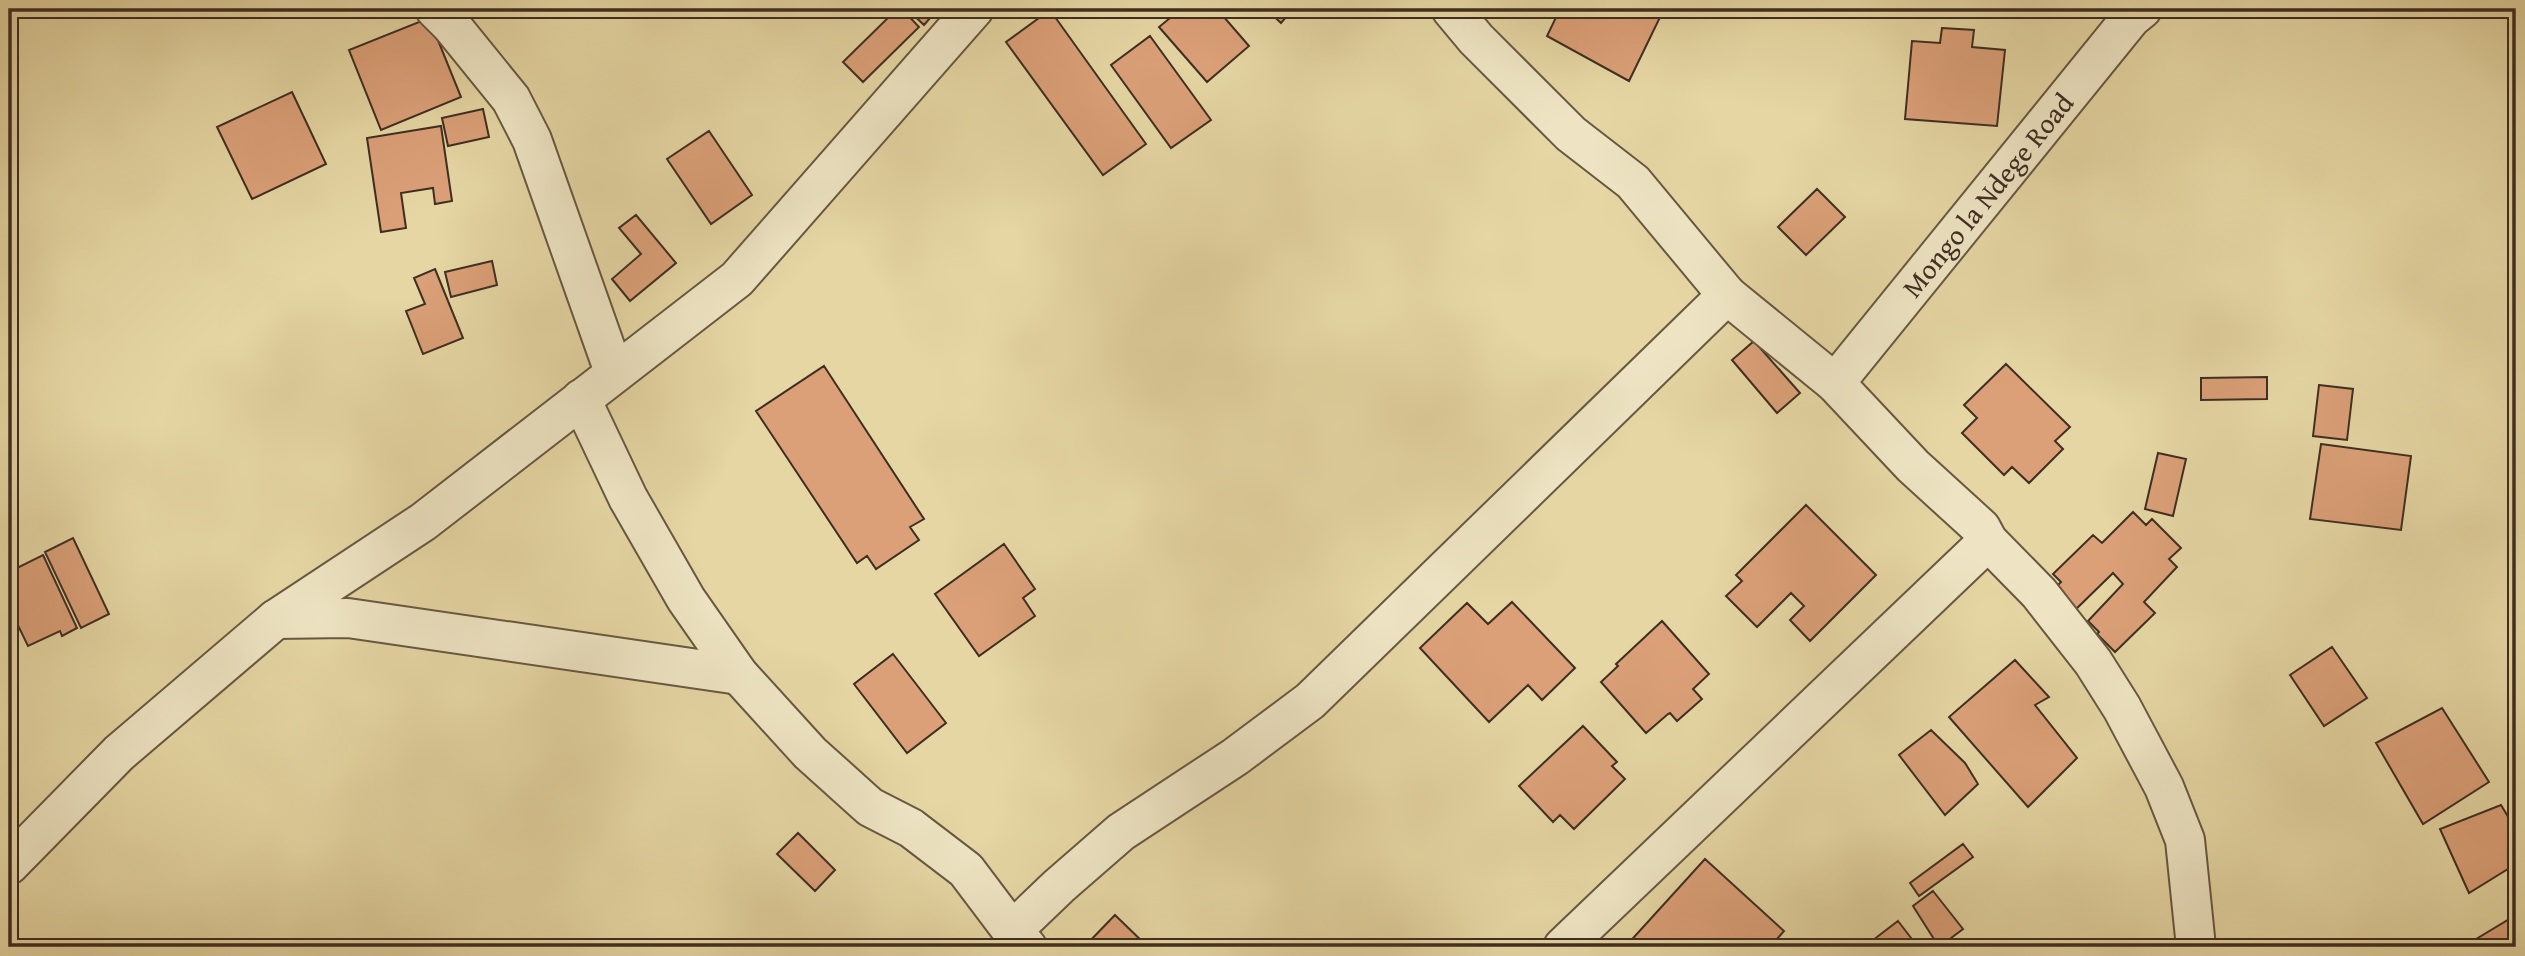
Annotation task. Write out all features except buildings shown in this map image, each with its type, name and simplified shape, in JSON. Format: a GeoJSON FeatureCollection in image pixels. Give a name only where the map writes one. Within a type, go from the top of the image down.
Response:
{"type":"FeatureCollection","features":[{"type":"Feature","properties":{"kind":"street"},"geometry":{"type":"LineString","coordinates":[[435,9],[511,99],[527,130],[614,372]]}},
{"type":"Feature","properties":{"kind":"street"},"geometry":{"type":"LineString","coordinates":[[9,865],[119,753],[276,619],[423,522],[737,279],[974,9]]}},
{"type":"Feature","properties":{"kind":"street"},"geometry":{"type":"LineString","coordinates":[[1451,9],[1476,39],[1571,134],[1633,182],[1727,295],[1835,383],[1913,466],[1981,528],[1988,541],[2039,593],[2093,662],[2164,787],[2185,840],[2196,947]]}},
{"type":"Feature","properties":{"kind":"street","name":"Mongo la Ndege Road"},"geometry":{"type":"LineString","coordinates":[[1835,383],[2129,12]]}},
{"type":"Feature","properties":{"kind":"street"},"geometry":{"type":"LineString","coordinates":[[580,398],[628,498],[679,588],[739,675],[810,753],[870,807],[911,828],[966,870],[1020,939],[1059,886],[1121,832],[1235,757],[1310,701],[1727,295]]}},
{"type":"Feature","properties":{"kind":"street"},"geometry":{"type":"LineString","coordinates":[[1563,947],[1988,541]]}},
{"type":"Feature","properties":{"kind":"street"},"geometry":{"type":"LineString","coordinates":[[276,619],[348,618],[739,675]]}}]}
